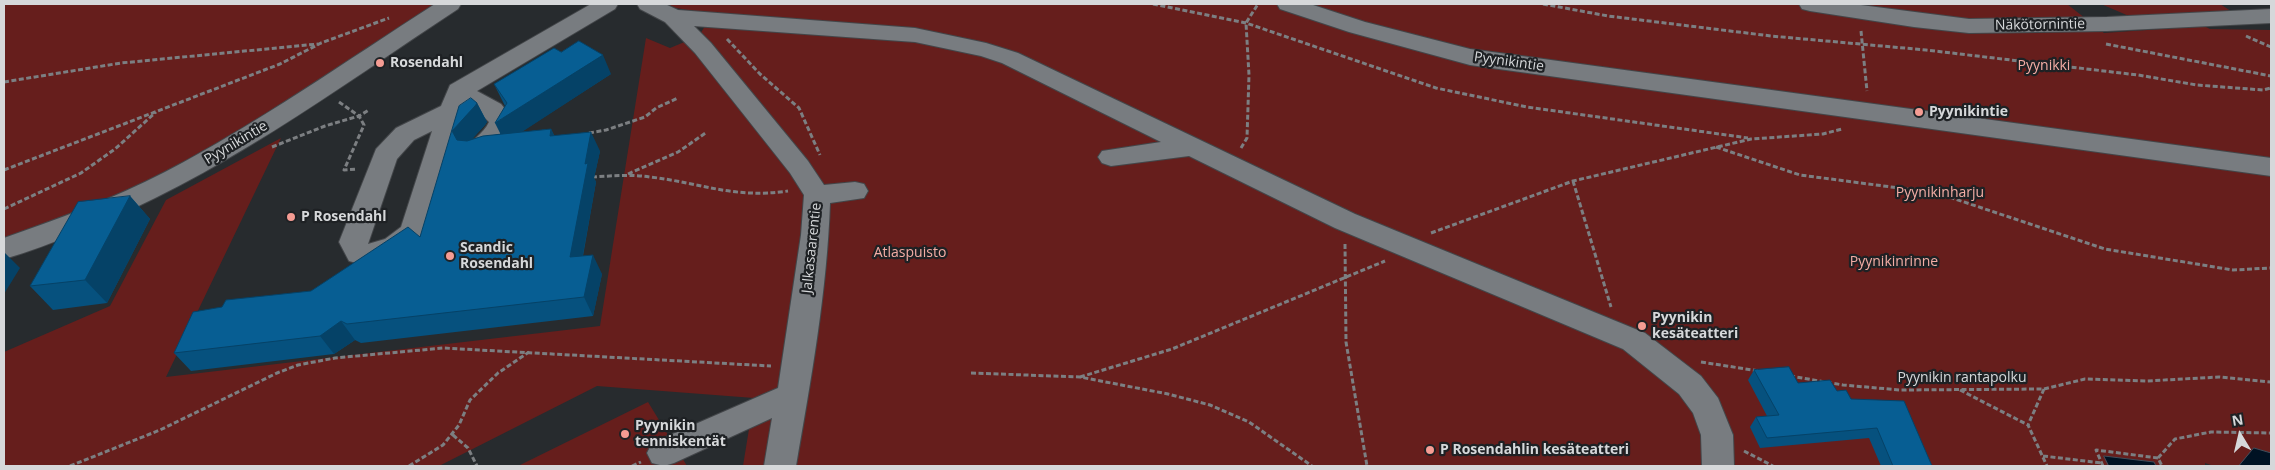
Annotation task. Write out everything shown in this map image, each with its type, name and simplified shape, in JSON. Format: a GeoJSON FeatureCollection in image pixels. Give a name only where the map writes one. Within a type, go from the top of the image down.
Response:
{"type":"FeatureCollection","features":[{"type":"Feature","properties":{"kind":"street","name":"Pyynikintie"},"geometry":{"type":"LineString","coordinates":[[4,249],[108,210],[196,167],[260,129],[450,4]]}},
{"type":"Feature","properties":{"kind":"street"},"geometry":{"type":"LineString","coordinates":[[455,101],[413,232],[404,241],[386,252],[374,255],[359,254],[353,242],[385,156],[405,134],[455,101],[607,4]]}},
{"type":"Feature","properties":{"kind":"street","name":"Jalkasaarentie"},"geometry":{"type":"LineString","coordinates":[[648,4],[673,16],[703,48],[800,167],[815,190],[815,235],[780,466]]}},
{"type":"Feature","properties":{"kind":"street","name":"Pyynikintie"},"geometry":{"type":"LineString","coordinates":[[1288,4],[1356,27],[1470,57],[2271,168]]}},
{"type":"Feature","properties":{"kind":"street","name":"Näkötornintie"},"geometry":{"type":"LineString","coordinates":[[1810,4],[1914,20],[1969,26],[2102,33],[2271,16]]}},
{"type":"Feature","properties":{"kind":"street"},"geometry":{"type":"LineString","coordinates":[[2085,4],[2102,33]]}},
{"type":"Feature","properties":{"kind":"street"},"geometry":{"type":"LineString","coordinates":[[673,16],[915,35],[986,50],[1010,58],[1345,221],[1634,342],[1690,385],[1707,407],[1717,436],[1730,459]]}},
{"type":"Feature","properties":{"kind":"street"},"geometry":{"type":"LineString","coordinates":[[455,101],[492,110],[502,121],[495,137],[477,151]]}},
{"type":"Feature","properties":{"kind":"street"},"geometry":{"type":"LineString","coordinates":[[1111,157],[1190,147]]}},
{"type":"Feature","properties":{"kind":"street"},"geometry":{"type":"LineString","coordinates":[[815,190],[855,191]]}},
{"type":"Feature","properties":{"kind":"street"},"geometry":{"type":"LineString","coordinates":[[663,453],[794,382]]}},
{"type":"Feature","properties":{"kind":"path"},"geometry":{"type":"LineString","coordinates":[[1153,4],[1246,23],[1436,88],[1527,107],[1751,139]]}},
{"type":"Feature","properties":{"kind":"path"},"geometry":{"type":"LineString","coordinates":[[1230,166],[1247,138],[1249,75],[1246,23],[1258,4]]}},
{"type":"Feature","properties":{"kind":"path"},"geometry":{"type":"LineString","coordinates":[[1543,4],[1608,16],[1762,35],[1863,44],[2128,74],[2198,85],[2263,90],[2271,88]]}},
{"type":"Feature","properties":{"kind":"path"},"geometry":{"type":"LineString","coordinates":[[4,170],[280,64],[321,44],[395,15]]}},
{"type":"Feature","properties":{"kind":"path"},"geometry":{"type":"LineString","coordinates":[[588,177],[628,174],[742,195],[815,190],[824,164],[799,108],[760,74],[707,18]]}},
{"type":"Feature","properties":{"kind":"path"},"geometry":{"type":"LineString","coordinates":[[2102,33],[2271,76]]}},
{"type":"Feature","properties":{"kind":"path"},"geometry":{"type":"LineString","coordinates":[[4,82],[69,68],[196,54],[321,44]]}},
{"type":"Feature","properties":{"kind":"path"},"geometry":{"type":"LineString","coordinates":[[1863,44],[1868,85],[1866,94]]}},
{"type":"Feature","properties":{"kind":"path"},"geometry":{"type":"LineString","coordinates":[[586,133],[606,130],[646,116],[656,108],[678,98]]}},
{"type":"Feature","properties":{"kind":"path"},"geometry":{"type":"LineString","coordinates":[[4,208],[80,172],[115,148],[158,110]]}},
{"type":"Feature","properties":{"kind":"path"},"geometry":{"type":"LineString","coordinates":[[269,148],[286,143],[325,126],[358,116],[369,110]]}},
{"type":"Feature","properties":{"kind":"path"},"geometry":{"type":"LineString","coordinates":[[1080,377],[1172,349],[1411,248],[1427,235],[1573,181],[1751,139],[1823,134],[1849,127]]}},
{"type":"Feature","properties":{"kind":"path"},"geometry":{"type":"LineString","coordinates":[[628,174],[678,152],[707,132]]}},
{"type":"Feature","properties":{"kind":"path"},"geometry":{"type":"LineString","coordinates":[[1715,147],[1800,175],[1937,193],[2105,249],[2233,270],[2271,268]]}},
{"type":"Feature","properties":{"kind":"path"},"geometry":{"type":"LineString","coordinates":[[1573,181],[1613,315],[1616,334]]}},
{"type":"Feature","properties":{"kind":"path"},"geometry":{"type":"LineString","coordinates":[[1345,221],[1346,342],[1367,466]]}},
{"type":"Feature","properties":{"kind":"path"},"geometry":{"type":"LineString","coordinates":[[70,466],[160,430],[278,373],[298,365],[335,358],[444,348],[529,352],[794,382]]}},
{"type":"Feature","properties":{"kind":"path"},"geometry":{"type":"LineString","coordinates":[[409,466],[443,445],[453,435],[470,400],[498,373],[529,352]]}},
{"type":"Feature","properties":{"kind":"path"},"geometry":{"type":"LineString","coordinates":[[1653,355],[1767,372]]}},
{"type":"Feature","properties":{"kind":"path"},"geometry":{"type":"LineString","coordinates":[[971,373],[1080,377],[1168,394],[1210,405],[1249,422],[1312,466]]}},
{"type":"Feature","properties":{"kind":"path","name":"Pyynikin rantapolku"},"geometry":{"type":"LineString","coordinates":[[1786,375],[1844,385],[1900,390],[2044,389],[2085,379],[2147,381],[2219,377],[2271,382]]}},
{"type":"Feature","properties":{"kind":"path"},"geometry":{"type":"LineString","coordinates":[[2028,425],[2044,389]]}},
{"type":"Feature","properties":{"kind":"path"},"geometry":{"type":"LineString","coordinates":[[1959,390],[2028,425],[2047,466]]}},
{"type":"Feature","properties":{"kind":"path"},"geometry":{"type":"LineString","coordinates":[[2158,458],[2175,439],[2211,432],[2271,432]]}},
{"type":"Feature","properties":{"kind":"path"},"geometry":{"type":"LineString","coordinates":[[453,435],[470,449],[477,466]]}},
{"type":"Feature","properties":{"kind":"path"},"geometry":{"type":"LineString","coordinates":[[2102,465],[2096,450],[2158,458]]}},
{"type":"Feature","properties":{"kind":"path"},"geometry":{"type":"LineString","coordinates":[[2043,456],[2102,465]]}},
{"type":"Feature","properties":{"kind":"path"},"geometry":{"type":"LineString","coordinates":[[2158,458],[2162,466]]}},
{"type":"Feature","properties":{"kind":"path"},"geometry":{"type":"LineString","coordinates":[[1730,459],[1773,466]]}},
{"type":"Feature","properties":{"kind":"green space"},"geometry":{"type":"Polygon","coordinates":[[[4,4],[441,4],[288,110],[153,184],[4,238],[4,4]]]}},
{"type":"Feature","properties":{"kind":"green space"},"geometry":{"type":"Polygon","coordinates":[[[667,4],[2067,4],[2104,33],[2204,26],[2210,29],[2271,30],[2271,453],[2254,448],[2239,466],[2214,466],[2205,463],[2205,466],[743,466],[754,398],[597,386],[439,466],[4,466],[4,352],[110,306],[166,200],[281,138],[166,377],[600,326],[646,38],[670,48],[699,36],[712,14],[676,8],[667,4]]]}},
{"type":"Feature","properties":{"kind":"green space"},"geometry":{"type":"Polygon","coordinates":[[[2101,4],[2220,4],[2234,13],[2129,16],[2101,4]]]}},
{"type":"Feature","properties":{"kind":"green space","name":"Pyynikin tenniskentät"},"geometry":{"type":"Polygon","coordinates":[[[648,402],[687,466],[518,466],[648,402]]]}},
{"type":"Feature","properties":{"kind":"water"},"geometry":{"type":"Polygon","coordinates":[[[2254,448],[2271,453],[2271,466],[2239,466],[2254,448]]]}},
{"type":"Feature","properties":{"kind":"water"},"geometry":{"type":"Polygon","coordinates":[[[2104,456],[2154,462],[2156,466],[2109,466],[2104,456]]]}},
{"type":"Feature","properties":{"kind":"building"},"geometry":{"type":"Polygon","coordinates":[[[579,41],[603,55],[495,123],[507,103],[494,84],[554,48],[561,52],[579,41]]]}},
{"type":"Feature","properties":{"kind":"building","name":"Scandic Rosendahl"},"geometry":{"type":"Polygon","coordinates":[[[471,98],[477,103],[452,131],[457,140],[467,141],[483,136],[551,129],[550,136],[591,132],[585,164],[588,163],[570,257],[593,255],[584,297],[347,324],[341,321],[320,336],[174,353],[193,312],[222,307],[226,300],[311,291],[408,227],[420,237],[459,106],[471,98]]]}},
{"type":"Feature","properties":{"kind":"building"},"geometry":{"type":"Polygon","coordinates":[[[130,196],[85,280],[30,286],[78,202],[130,196]]]}},
{"type":"Feature","properties":{"kind":"building"},"geometry":{"type":"Polygon","coordinates":[[[1789,367],[1798,383],[1830,380],[1837,391],[1846,390],[1851,399],[1904,401],[1932,466],[1893,466],[1877,428],[1767,438],[1756,417],[1779,415],[1754,370],[1789,367]]]}},
{"type":"Feature","properties":{"kind":"place","name":"Rosendahl"},"geometry":{"type":"Point","coordinates":[380,63]}},
{"type":"Feature","properties":{"kind":"place","name":"Pyynikintie"},"geometry":{"type":"Point","coordinates":[1919,112]}},
{"type":"Feature","properties":{"kind":"place","name":"P Rosendahl"},"geometry":{"type":"Point","coordinates":[291,217]}},
{"type":"Feature","properties":{"kind":"place","name":"Scandic Rosendahl"},"geometry":{"type":"Point","coordinates":[450,256]}},
{"type":"Feature","properties":{"kind":"place","name":"Pyynikin kesäteatteri"},"geometry":{"type":"Point","coordinates":[1642,326]}},
{"type":"Feature","properties":{"kind":"place","name":"Pyynikin tenniskentät"},"geometry":{"type":"Point","coordinates":[625,434]}},
{"type":"Feature","properties":{"kind":"place","name":"P Rosendahlin kesäteatteri"},"geometry":{"type":"Point","coordinates":[1430,450]}},
{"type":"Feature","properties":{"kind":"park label","name":"Pyynikki"},"geometry":{"type":"Point","coordinates":[2044,66]}},
{"type":"Feature","properties":{"kind":"park label","name":"Pyynikinharju"},"geometry":{"type":"Point","coordinates":[1940,193]}},
{"type":"Feature","properties":{"kind":"park label","name":"Atlaspuisto"},"geometry":{"type":"Point","coordinates":[910,253]}},
{"type":"Feature","properties":{"kind":"park label","name":"Pyynikinrinne"},"geometry":{"type":"Point","coordinates":[1894,262]}}]}
